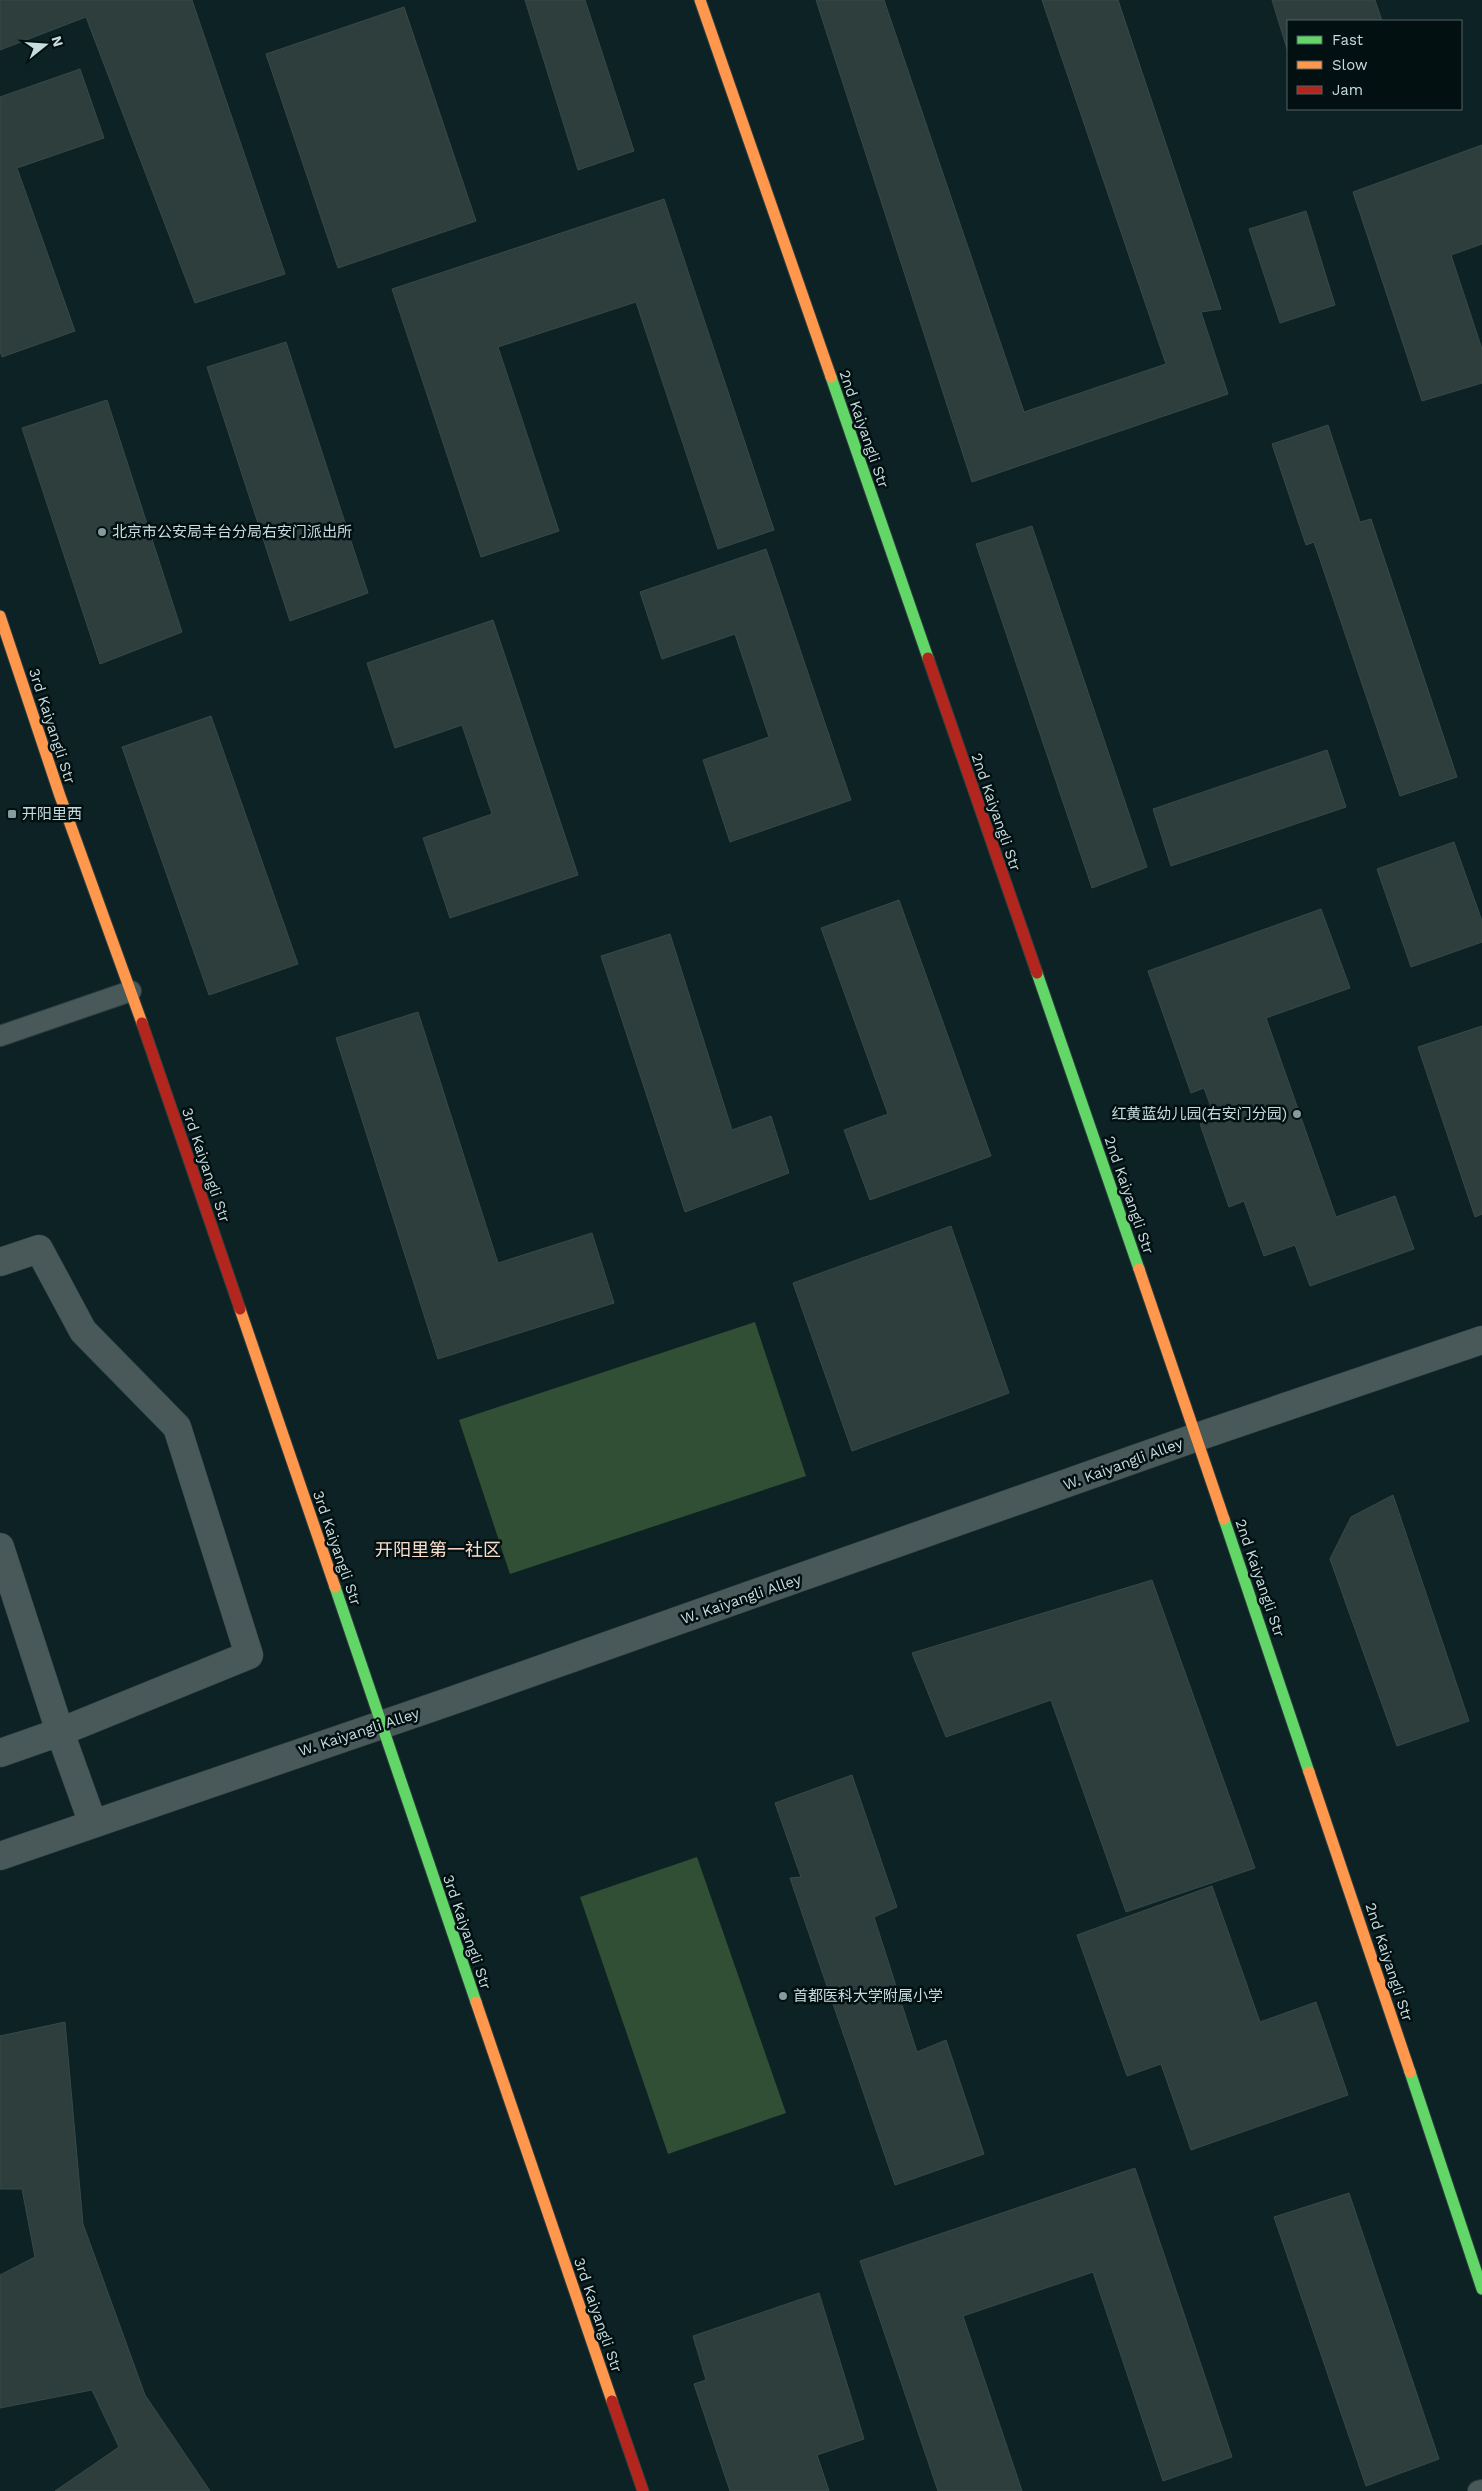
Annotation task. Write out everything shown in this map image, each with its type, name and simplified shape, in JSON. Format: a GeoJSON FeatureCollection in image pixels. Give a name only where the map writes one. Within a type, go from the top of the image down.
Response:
{"type":"FeatureCollection","features":[{"type":"Feature","properties":{"kind":"street","name":"2nd Kaiyangli Str"},"geometry":{"type":"LineString","coordinates":[[700,0],[1197,1437],[1482,2289]]}},
{"type":"Feature","properties":{"kind":"street","name":"3rd Kaiyangli Str"},"geometry":{"type":"LineString","coordinates":[[0,616],[60,796],[131,991],[643,2491]]}},
{"type":"Feature","properties":{"kind":"street"},"geometry":{"type":"LineString","coordinates":[[0,1262],[39,1249],[83,1331],[177,1427],[249,1654],[60,1732],[0,1753]]}},
{"type":"Feature","properties":{"kind":"street","name":"W. Kaiyangli Alley"},"geometry":{"type":"LineString","coordinates":[[0,1856],[380,1725],[1197,1437],[1482,1340]]}},
{"type":"Feature","properties":{"kind":"street"},"geometry":{"type":"LineString","coordinates":[[0,1547],[60,1732],[93,1824]]}},
{"type":"Feature","properties":{"kind":"lane"},"geometry":{"type":"LineString","coordinates":[[0,1036],[131,991]]}},
{"type":"Feature","properties":{"kind":"lane"},"geometry":{"type":"LineString","coordinates":[[1478,2491],[1482,2490]]}},
{"type":"Feature","properties":{"kind":"green space"},"geometry":{"type":"Polygon","coordinates":[[[755,1322],[806,1476],[510,1574],[459,1420],[755,1322]]]}},
{"type":"Feature","properties":{"kind":"green space"},"geometry":{"type":"Polygon","coordinates":[[[697,1857],[786,2113],[668,2154],[580,1897],[697,1857]]]}},
{"type":"Feature","properties":{"kind":"building"},"geometry":{"type":"Polygon","coordinates":[[[0,0],[192,0],[285,274],[195,303],[86,17],[0,50],[0,0]]]}},
{"type":"Feature","properties":{"kind":"building"},"geometry":{"type":"Polygon","coordinates":[[[525,0],[585,0],[634,151],[578,170],[525,0]]]}},
{"type":"Feature","properties":{"kind":"building"},"geometry":{"type":"Polygon","coordinates":[[[816,0],[884,0],[1024,412],[1166,364],[1042,0],[1118,0],[1221,309],[1201,312],[1228,394],[972,482],[816,0]]]}},
{"type":"Feature","properties":{"kind":"building"},"geometry":{"type":"Polygon","coordinates":[[[1272,0],[1375,0],[1382,20],[1287,20],[1287,49],[1272,0]]]}},
{"type":"Feature","properties":{"kind":"building"},"geometry":{"type":"Polygon","coordinates":[[[404,7],[476,221],[338,268],[266,54],[404,7]]]}},
{"type":"Feature","properties":{"kind":"building"},"geometry":{"type":"Polygon","coordinates":[[[80,69],[104,138],[17,168],[75,331],[2,357],[0,351],[0,97],[80,69]]]}},
{"type":"Feature","properties":{"kind":"building"},"geometry":{"type":"Polygon","coordinates":[[[1482,145],[1482,244],[1451,255],[1482,349],[1482,383],[1422,401],[1353,192],[1482,145]]]}},
{"type":"Feature","properties":{"kind":"building"},"geometry":{"type":"Polygon","coordinates":[[[664,199],[774,530],[718,549],[636,302],[498,347],[559,531],[481,557],[392,289],[664,199]]]}},
{"type":"Feature","properties":{"kind":"building"},"geometry":{"type":"Polygon","coordinates":[[[1306,211],[1335,305],[1280,323],[1249,229],[1306,211]]]}},
{"type":"Feature","properties":{"kind":"building"},"geometry":{"type":"Polygon","coordinates":[[[286,342],[368,593],[290,621],[207,367],[286,342]]]}},
{"type":"Feature","properties":{"kind":"building"},"geometry":{"type":"Polygon","coordinates":[[[107,400],[182,632],[100,664],[22,428],[107,400]]]}},
{"type":"Feature","properties":{"kind":"building"},"geometry":{"type":"Polygon","coordinates":[[[1328,425],[1360,522],[1371,519],[1457,777],[1400,796],[1314,542],[1306,545],[1272,444],[1328,425]]]}},
{"type":"Feature","properties":{"kind":"building"},"geometry":{"type":"Polygon","coordinates":[[[1032,526],[1147,867],[1092,888],[976,544],[1032,526]]]}},
{"type":"Feature","properties":{"kind":"building"},"geometry":{"type":"Polygon","coordinates":[[[766,549],[851,800],[730,842],[703,760],[769,737],[735,634],[662,659],[640,592],[766,549]]]}},
{"type":"Feature","properties":{"kind":"building"},"geometry":{"type":"Polygon","coordinates":[[[493,620],[578,875],[450,918],[423,838],[492,814],[462,725],[395,748],[367,663],[493,620]]]}},
{"type":"Feature","properties":{"kind":"building"},"geometry":{"type":"Polygon","coordinates":[[[211,716],[298,964],[209,995],[122,747],[211,716]]]}},
{"type":"Feature","properties":{"kind":"building"},"geometry":{"type":"Polygon","coordinates":[[[1327,750],[1346,807],[1171,866],[1153,809],[1327,750]]]}},
{"type":"Feature","properties":{"kind":"building"},"geometry":{"type":"Polygon","coordinates":[[[1454,842],[1482,921],[1482,942],[1411,967],[1377,869],[1454,842]]]}},
{"type":"Feature","properties":{"kind":"building"},"geometry":{"type":"Polygon","coordinates":[[[899,900],[991,1156],[870,1200],[844,1130],[888,1114],[821,928],[899,900]]]}},
{"type":"Feature","properties":{"kind":"building"},"geometry":{"type":"Polygon","coordinates":[[[1321,909],[1350,988],[1266,1018],[1336,1217],[1395,1196],[1414,1249],[1310,1286],[1295,1245],[1264,1256],[1244,1201],[1229,1207],[1200,1124],[1215,1118],[1204,1088],[1191,1093],[1148,971],[1321,909]]]}},
{"type":"Feature","properties":{"kind":"building"},"geometry":{"type":"Polygon","coordinates":[[[670,934],[732,1130],[771,1116],[789,1173],[685,1212],[601,956],[670,934]]]}},
{"type":"Feature","properties":{"kind":"building"},"geometry":{"type":"Polygon","coordinates":[[[418,1012],[498,1263],[592,1233],[614,1303],[438,1359],[336,1038],[418,1012]]]}},
{"type":"Feature","properties":{"kind":"building"},"geometry":{"type":"Polygon","coordinates":[[[1482,1026],[1482,1214],[1475,1217],[1418,1047],[1482,1026]]]}},
{"type":"Feature","properties":{"kind":"building"},"geometry":{"type":"Polygon","coordinates":[[[951,1226],[1009,1393],[852,1451],[793,1283],[951,1226]]]}},
{"type":"Feature","properties":{"kind":"building"},"geometry":{"type":"Polygon","coordinates":[[[1393,1495],[1469,1721],[1397,1746],[1330,1559],[1351,1517],[1393,1495]]]}},
{"type":"Feature","properties":{"kind":"building"},"geometry":{"type":"Polygon","coordinates":[[[1152,1580],[1255,1868],[1126,1912],[1051,1700],[946,1737],[912,1653],[1152,1580]]]}},
{"type":"Feature","properties":{"kind":"building"},"geometry":{"type":"Polygon","coordinates":[[[852,1775],[897,1907],[874,1917],[917,2052],[946,2040],[984,2154],[895,2185],[790,1878],[801,1877],[775,1803],[852,1775]]]}},
{"type":"Feature","properties":{"kind":"building"},"geometry":{"type":"Polygon","coordinates":[[[1212,1886],[1260,2022],[1316,2002],[1348,2095],[1191,2150],[1161,2064],[1127,2076],[1077,1935],[1212,1886]]]}},
{"type":"Feature","properties":{"kind":"building"},"geometry":{"type":"Polygon","coordinates":[[[65,2022],[83,2224],[145,2395],[210,2491],[55,2491],[119,2447],[92,2390],[0,2408],[0,2275],[35,2257],[22,2189],[0,2189],[0,2036],[65,2022]]]}},
{"type":"Feature","properties":{"kind":"building"},"geometry":{"type":"Polygon","coordinates":[[[1135,2168],[1232,2457],[1163,2481],[1093,2272],[963,2316],[1022,2491],[938,2491],[860,2261],[1135,2168]]]}},
{"type":"Feature","properties":{"kind":"building"},"geometry":{"type":"Polygon","coordinates":[[[1349,2193],[1439,2459],[1366,2486],[1274,2217],[1349,2193]]]}},
{"type":"Feature","properties":{"kind":"building"},"geometry":{"type":"Polygon","coordinates":[[[819,2293],[864,2439],[817,2455],[829,2491],[730,2491],[694,2384],[706,2380],[693,2336],[819,2293]]]}},
{"type":"Feature","properties":{"kind":"traffic: fast"},"geometry":{"type":"LineString","coordinates":[[831,377],[928,658]]}},
{"type":"Feature","properties":{"kind":"traffic: fast"},"geometry":{"type":"LineString","coordinates":[[1037,973],[1139,1269]]}},
{"type":"Feature","properties":{"kind":"traffic: fast"},"geometry":{"type":"LineString","coordinates":[[1224,1519],[1309,1772]]}},
{"type":"Feature","properties":{"kind":"traffic: fast"},"geometry":{"type":"LineString","coordinates":[[335,1587],[476,2002]]}},
{"type":"Feature","properties":{"kind":"traffic: fast"},"geometry":{"type":"LineString","coordinates":[[1410,2072],[1482,2289]]}},
{"type":"Feature","properties":{"kind":"traffic: slow"},"geometry":{"type":"LineString","coordinates":[[700,0],[831,377]]}},
{"type":"Feature","properties":{"kind":"traffic: slow"},"geometry":{"type":"LineString","coordinates":[[0,616],[60,796],[142,1023]]}},
{"type":"Feature","properties":{"kind":"traffic: slow"},"geometry":{"type":"LineString","coordinates":[[1139,1269],[1224,1519]]}},
{"type":"Feature","properties":{"kind":"traffic: slow"},"geometry":{"type":"LineString","coordinates":[[240,1309],[335,1587]]}},
{"type":"Feature","properties":{"kind":"traffic: slow"},"geometry":{"type":"LineString","coordinates":[[1309,1772],[1410,2072]]}},
{"type":"Feature","properties":{"kind":"traffic: slow"},"geometry":{"type":"LineString","coordinates":[[476,2002],[612,2401]]}},
{"type":"Feature","properties":{"kind":"traffic: jam"},"geometry":{"type":"LineString","coordinates":[[928,658],[1037,973]]}},
{"type":"Feature","properties":{"kind":"traffic: jam"},"geometry":{"type":"LineString","coordinates":[[142,1023],[240,1309]]}},
{"type":"Feature","properties":{"kind":"traffic: jam"},"geometry":{"type":"LineString","coordinates":[[612,2401],[643,2491]]}},
{"type":"Feature","properties":{"kind":"place","name":"北京市公安局丰台分局右安门派出所"},"geometry":{"type":"Point","coordinates":[102,532]}},
{"type":"Feature","properties":{"kind":"place","name":"开阳里西"},"geometry":{"type":"Point","coordinates":[12,814]}},
{"type":"Feature","properties":{"kind":"place","name":"红黄蓝幼儿园(右安门分园)"},"geometry":{"type":"Point","coordinates":[1297,1114]}},
{"type":"Feature","properties":{"kind":"place","name":"首都医科大学附属小学"},"geometry":{"type":"Point","coordinates":[783,1996]}},
{"type":"Feature","properties":{"kind":"district","name":"开阳里第一社区"},"geometry":{"type":"Point","coordinates":[438,1550]}}]}
